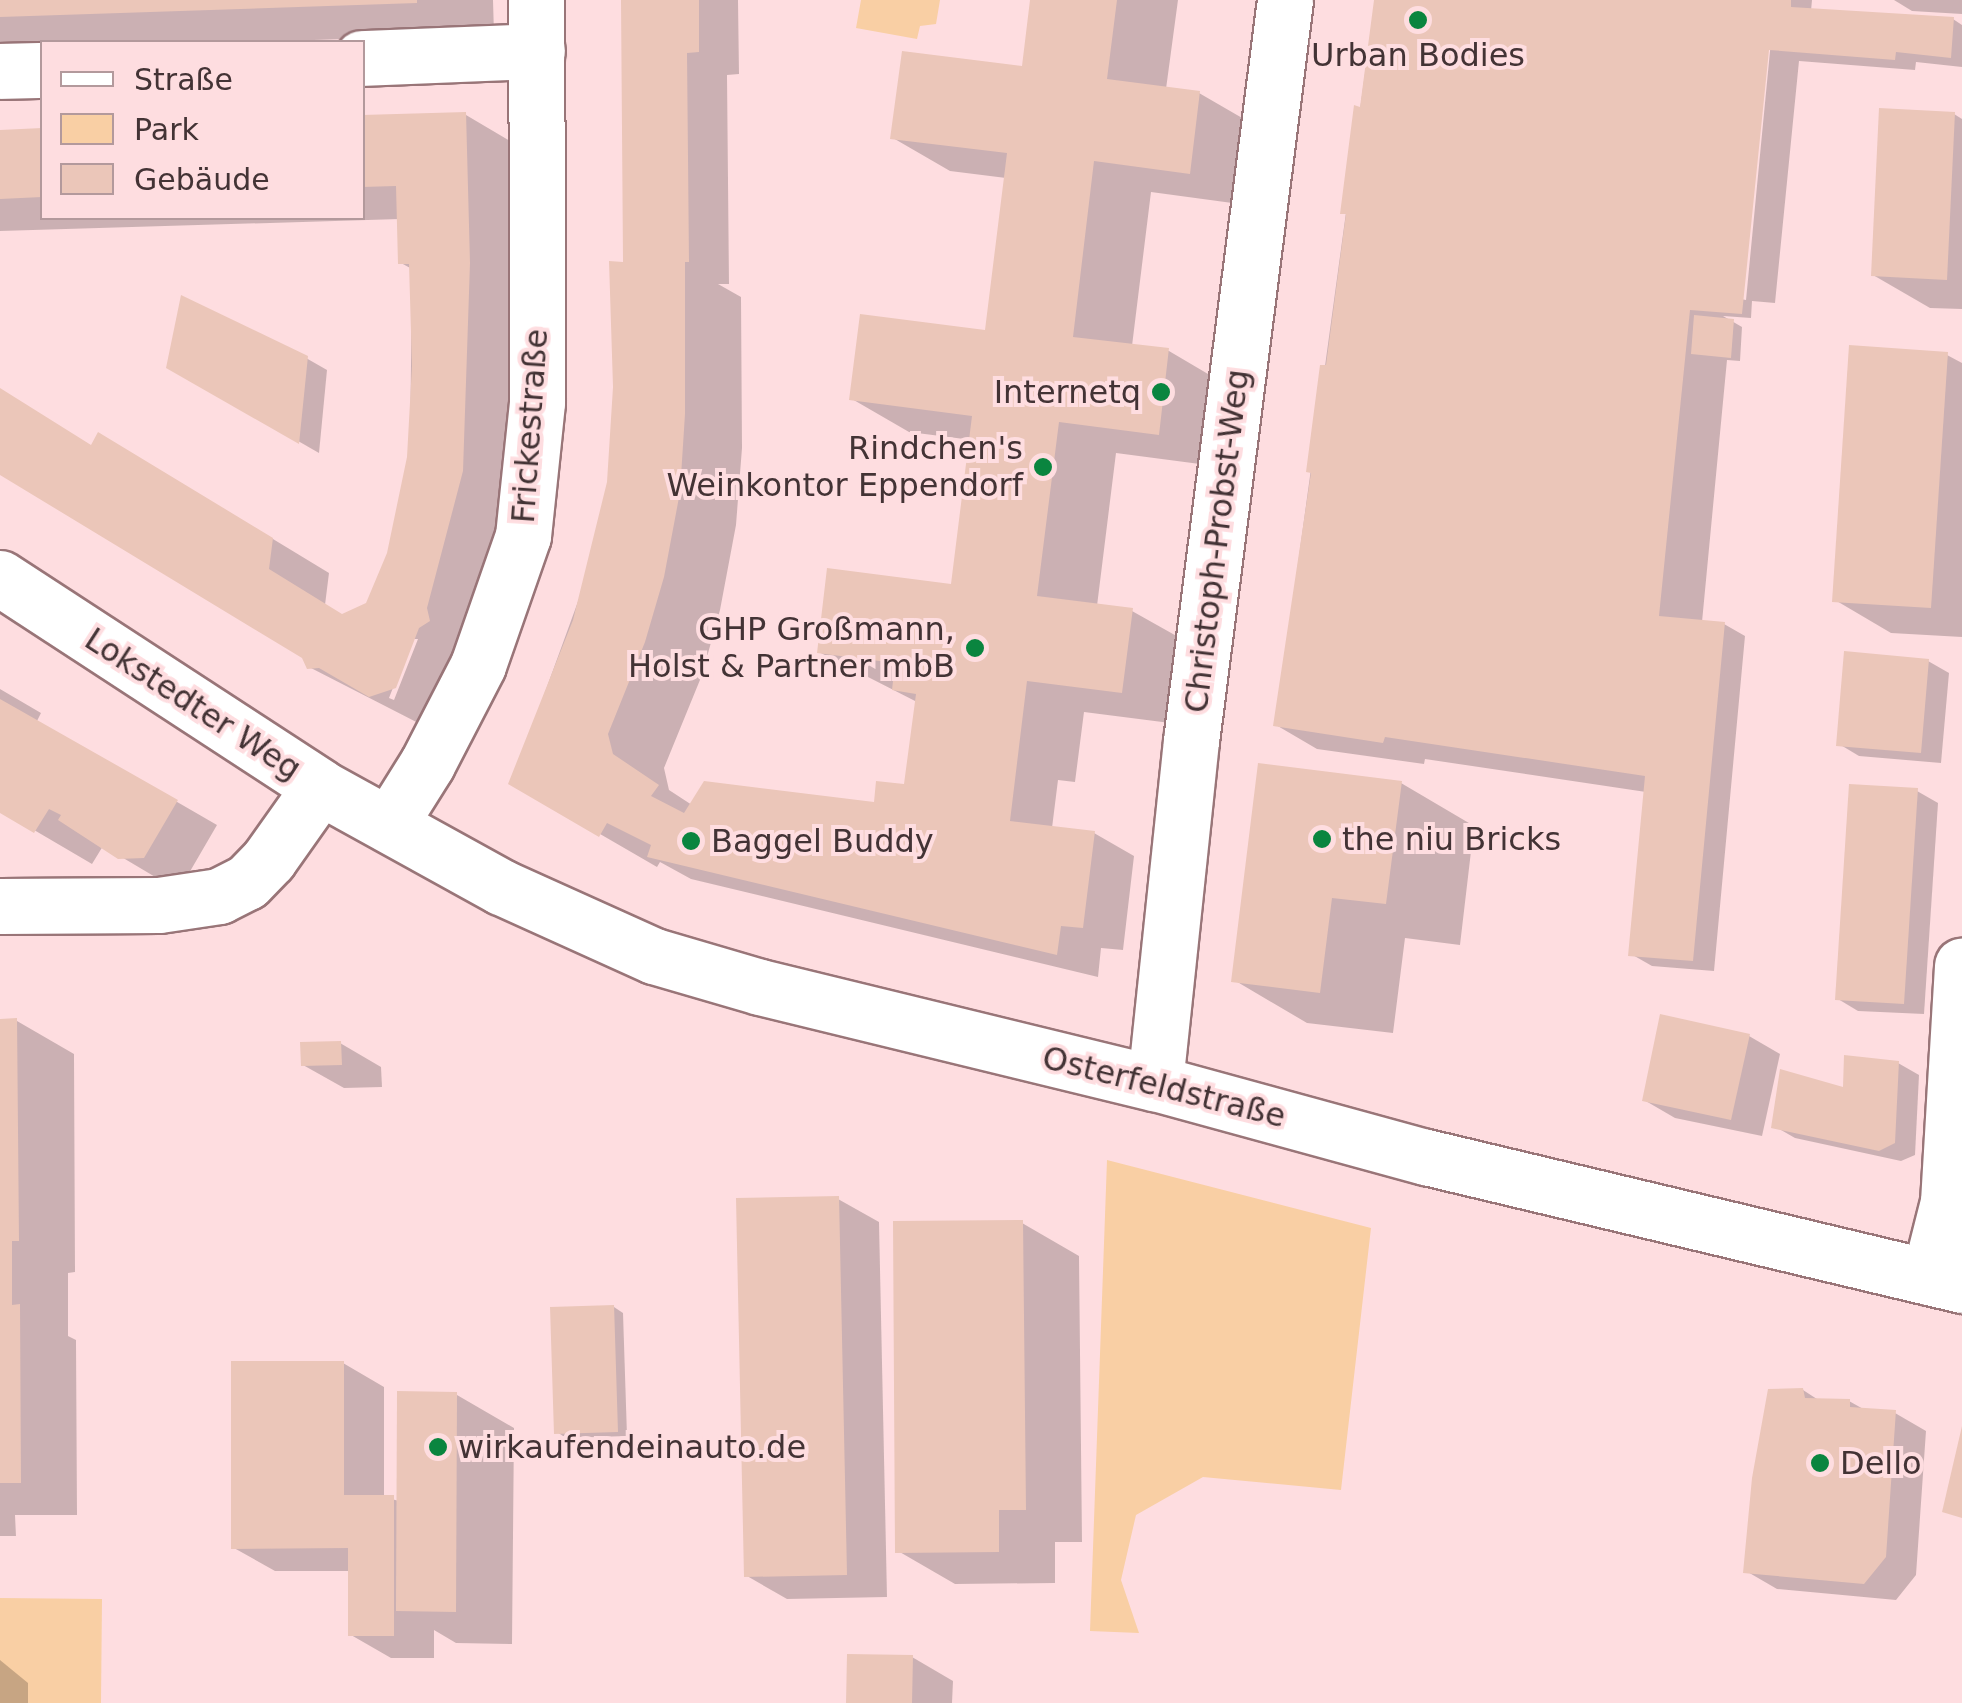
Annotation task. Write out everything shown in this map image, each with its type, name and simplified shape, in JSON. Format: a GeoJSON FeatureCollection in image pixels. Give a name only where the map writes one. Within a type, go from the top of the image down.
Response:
{"type":"FeatureCollection","features":[{"type":"Feature","properties":{"kind":"street","name":"Christoph-Probst-Weg"},"geometry":{"type":"LineString","coordinates":[[1155,1082],[1191,742],[1285,0]]}},
{"type":"Feature","properties":{"kind":"street"},"geometry":{"type":"LineString","coordinates":[[365,57],[537,26]]}},
{"type":"Feature","properties":{"kind":"street","name":"Frickestraße"},"geometry":{"type":"LineString","coordinates":[[390,822],[427,764],[478,665],[524,536],[537,402],[537,26]]}},
{"type":"Feature","properties":{"kind":"street"},"geometry":{"type":"LineString","coordinates":[[0,71],[40,70]]}},
{"type":"Feature","properties":{"kind":"street","name":"Lokstedter Weg"},"geometry":{"type":"LineString","coordinates":[[0,578],[320,787],[390,822]]}},
{"type":"Feature","properties":{"kind":"street"},"geometry":{"type":"LineString","coordinates":[[0,906],[159,905],[218,896],[247,882],[269,859],[320,787]]}},
{"type":"Feature","properties":{"kind":"street","name":"Osterfeldstraße"},"geometry":{"type":"LineString","coordinates":[[390,822],[501,887],[654,956],[760,987],[1155,1082],[1426,1158],[1945,1281]]}},
{"type":"Feature","properties":{"kind":"street"},"geometry":{"type":"LineString","coordinates":[[1945,1281],[1962,965]]}},
{"type":"Feature","properties":{"kind":"green space"},"geometry":{"type":"Polygon","coordinates":[[[861,0],[940,0],[936,24],[920,26],[917,39],[856,28],[861,0]]]}},
{"type":"Feature","properties":{"kind":"green space"},"geometry":{"type":"Polygon","coordinates":[[[1107,1160],[1371,1228],[1341,1490],[1203,1477],[1136,1515],[1121,1580],[1139,1633],[1090,1631],[1107,1160]]]}},
{"type":"Feature","properties":{"kind":"green space"},"geometry":{"type":"Polygon","coordinates":[[[0,1598],[102,1599],[101,1703],[0,1703],[0,1598]]]}},
{"type":"Feature","properties":{"kind":"building"},"geometry":{"type":"Polygon","coordinates":[[[0,0],[417,0],[417,3],[0,17],[0,0]]]}},
{"type":"Feature","properties":{"kind":"building"},"geometry":{"type":"Polygon","coordinates":[[[621,0],[699,0],[699,52],[687,53],[689,262],[685,262],[685,414],[680,492],[664,577],[645,642],[608,734],[613,754],[659,785],[651,796],[684,813],[704,781],[874,802],[876,781],[904,784],[916,694],[892,690],[895,663],[817,653],[827,568],[951,584],[972,416],[849,400],[860,314],[985,330],[1007,153],[890,139],[902,51],[1022,66],[1030,0],[1117,0],[1107,79],[1200,91],[1190,174],[1094,161],[1073,337],[1169,348],[1159,435],[1059,422],[1037,596],[1133,608],[1122,693],[1027,681],[1010,821],[1095,831],[1083,928],[1061,926],[1057,955],[647,857],[651,845],[607,823],[599,837],[508,784],[573,620],[607,482],[613,387],[609,261],[623,262],[621,0]]]}},
{"type":"Feature","properties":{"kind":"building"},"geometry":{"type":"Polygon","coordinates":[[[1374,0],[1791,0],[1791,7],[1954,17],[1951,58],[1896,52],[1895,60],[1769,50],[1742,314],[1690,310],[1659,616],[1725,622],[1693,961],[1628,956],[1645,776],[1385,737],[1383,743],[1273,726],[1311,473],[1306,472],[1320,365],[1326,365],[1346,214],[1340,214],[1354,105],[1360,107],[1374,0]]]}},
{"type":"Feature","properties":{"kind":"building"},"geometry":{"type":"Polygon","coordinates":[[[1879,108],[1955,112],[1947,280],[1871,276],[1879,108]]]}},
{"type":"Feature","properties":{"kind":"building"},"geometry":{"type":"Polygon","coordinates":[[[466,112],[470,263],[463,471],[427,608],[430,621],[419,628],[396,688],[369,697],[319,668],[307,669],[302,658],[0,475],[0,388],[91,445],[98,432],[273,538],[269,569],[342,614],[366,603],[387,553],[407,457],[412,366],[409,264],[398,264],[396,186],[365,187],[365,115],[466,112]]]}},
{"type":"Feature","properties":{"kind":"building"},"geometry":{"type":"Polygon","coordinates":[[[40,128],[40,197],[0,199],[0,130],[40,128]]]}},
{"type":"Feature","properties":{"kind":"building"},"geometry":{"type":"Polygon","coordinates":[[[181,295],[308,356],[299,444],[166,368],[181,295]]]}},
{"type":"Feature","properties":{"kind":"building"},"geometry":{"type":"Polygon","coordinates":[[[1694,315],[1734,319],[1731,358],[1691,354],[1694,315]]]}},
{"type":"Feature","properties":{"kind":"building"},"geometry":{"type":"Polygon","coordinates":[[[1849,345],[1948,352],[1931,608],[1832,602],[1849,345]]]}},
{"type":"Feature","properties":{"kind":"building"},"geometry":{"type":"Polygon","coordinates":[[[1844,651],[1929,659],[1921,753],[1836,746],[1844,651]]]}},
{"type":"Feature","properties":{"kind":"building"},"geometry":{"type":"Polygon","coordinates":[[[0,699],[178,800],[144,858],[118,859],[58,820],[61,815],[49,809],[34,833],[0,813],[0,699]]]}},
{"type":"Feature","properties":{"kind":"building","name":"the niu Bricks"},"geometry":{"type":"Polygon","coordinates":[[[1258,763],[1402,781],[1386,904],[1332,898],[1320,993],[1231,982],[1258,763]]]}},
{"type":"Feature","properties":{"kind":"building"},"geometry":{"type":"Polygon","coordinates":[[[1849,784],[1918,788],[1904,1004],[1835,1000],[1849,784]]]}},
{"type":"Feature","properties":{"kind":"building"},"geometry":{"type":"Polygon","coordinates":[[[1660,1014],[1750,1034],[1731,1120],[1642,1101],[1660,1014]]]}},
{"type":"Feature","properties":{"kind":"building"},"geometry":{"type":"Polygon","coordinates":[[[17,1018],[19,1241],[12,1241],[12,1305],[20,1304],[21,1483],[0,1483],[0,1019],[17,1018]]]}},
{"type":"Feature","properties":{"kind":"building"},"geometry":{"type":"Polygon","coordinates":[[[341,1041],[342,1065],[301,1066],[300,1042],[341,1041]]]}},
{"type":"Feature","properties":{"kind":"building"},"geometry":{"type":"Polygon","coordinates":[[[1844,1055],[1899,1061],[1895,1143],[1879,1151],[1771,1128],[1780,1069],[1843,1087],[1844,1055]]]}},
{"type":"Feature","properties":{"kind":"building"},"geometry":{"type":"Polygon","coordinates":[[[839,1196],[847,1575],[744,1577],[736,1198],[839,1196]]]}},
{"type":"Feature","properties":{"kind":"building"},"geometry":{"type":"Polygon","coordinates":[[[1023,1220],[1026,1510],[999,1510],[999,1552],[895,1553],[893,1221],[1023,1220]]]}},
{"type":"Feature","properties":{"kind":"building"},"geometry":{"type":"Polygon","coordinates":[[[614,1305],[618,1432],[554,1434],[550,1307],[614,1305]]]}},
{"type":"Feature","properties":{"kind":"building"},"geometry":{"type":"Polygon","coordinates":[[[231,1361],[344,1361],[344,1495],[394,1495],[394,1636],[348,1636],[348,1548],[231,1549],[231,1361]]]}},
{"type":"Feature","properties":{"kind":"building"},"geometry":{"type":"Polygon","coordinates":[[[1803,1388],[1805,1398],[1850,1399],[1850,1407],[1896,1410],[1886,1557],[1864,1584],[1743,1573],[1752,1478],[1768,1389],[1803,1388]]]}},
{"type":"Feature","properties":{"kind":"building"},"geometry":{"type":"Polygon","coordinates":[[[397,1391],[457,1392],[456,1612],[396,1611],[397,1391]]]}},
{"type":"Feature","properties":{"kind":"building"},"geometry":{"type":"Polygon","coordinates":[[[1962,1426],[1962,1518],[1942,1512],[1962,1426]]]}},
{"type":"Feature","properties":{"kind":"building"},"geometry":{"type":"Polygon","coordinates":[[[847,1654],[913,1655],[912,1703],[846,1703],[847,1654]]]}},
{"type":"Feature","properties":{"kind":"place","name":"Urban Bodies"},"geometry":{"type":"Point","coordinates":[1418,20]}},
{"type":"Feature","properties":{"kind":"place","name":"Internetq"},"geometry":{"type":"Point","coordinates":[1161,392]}},
{"type":"Feature","properties":{"kind":"place","name":"Rindchen's Weinkontor Eppendorf"},"geometry":{"type":"Point","coordinates":[1043,467]}},
{"type":"Feature","properties":{"kind":"place","name":"GHP Großmann, Holst & Partner mbB"},"geometry":{"type":"Point","coordinates":[975,648]}},
{"type":"Feature","properties":{"kind":"place","name":"the niu Bricks"},"geometry":{"type":"Point","coordinates":[1322,839]}},
{"type":"Feature","properties":{"kind":"place","name":"Baggel Buddy"},"geometry":{"type":"Point","coordinates":[691,841]}},
{"type":"Feature","properties":{"kind":"place","name":"wirkaufendeinauto.de"},"geometry":{"type":"Point","coordinates":[438,1447]}},
{"type":"Feature","properties":{"kind":"place","name":"Dello"},"geometry":{"type":"Point","coordinates":[1820,1463]}}]}
